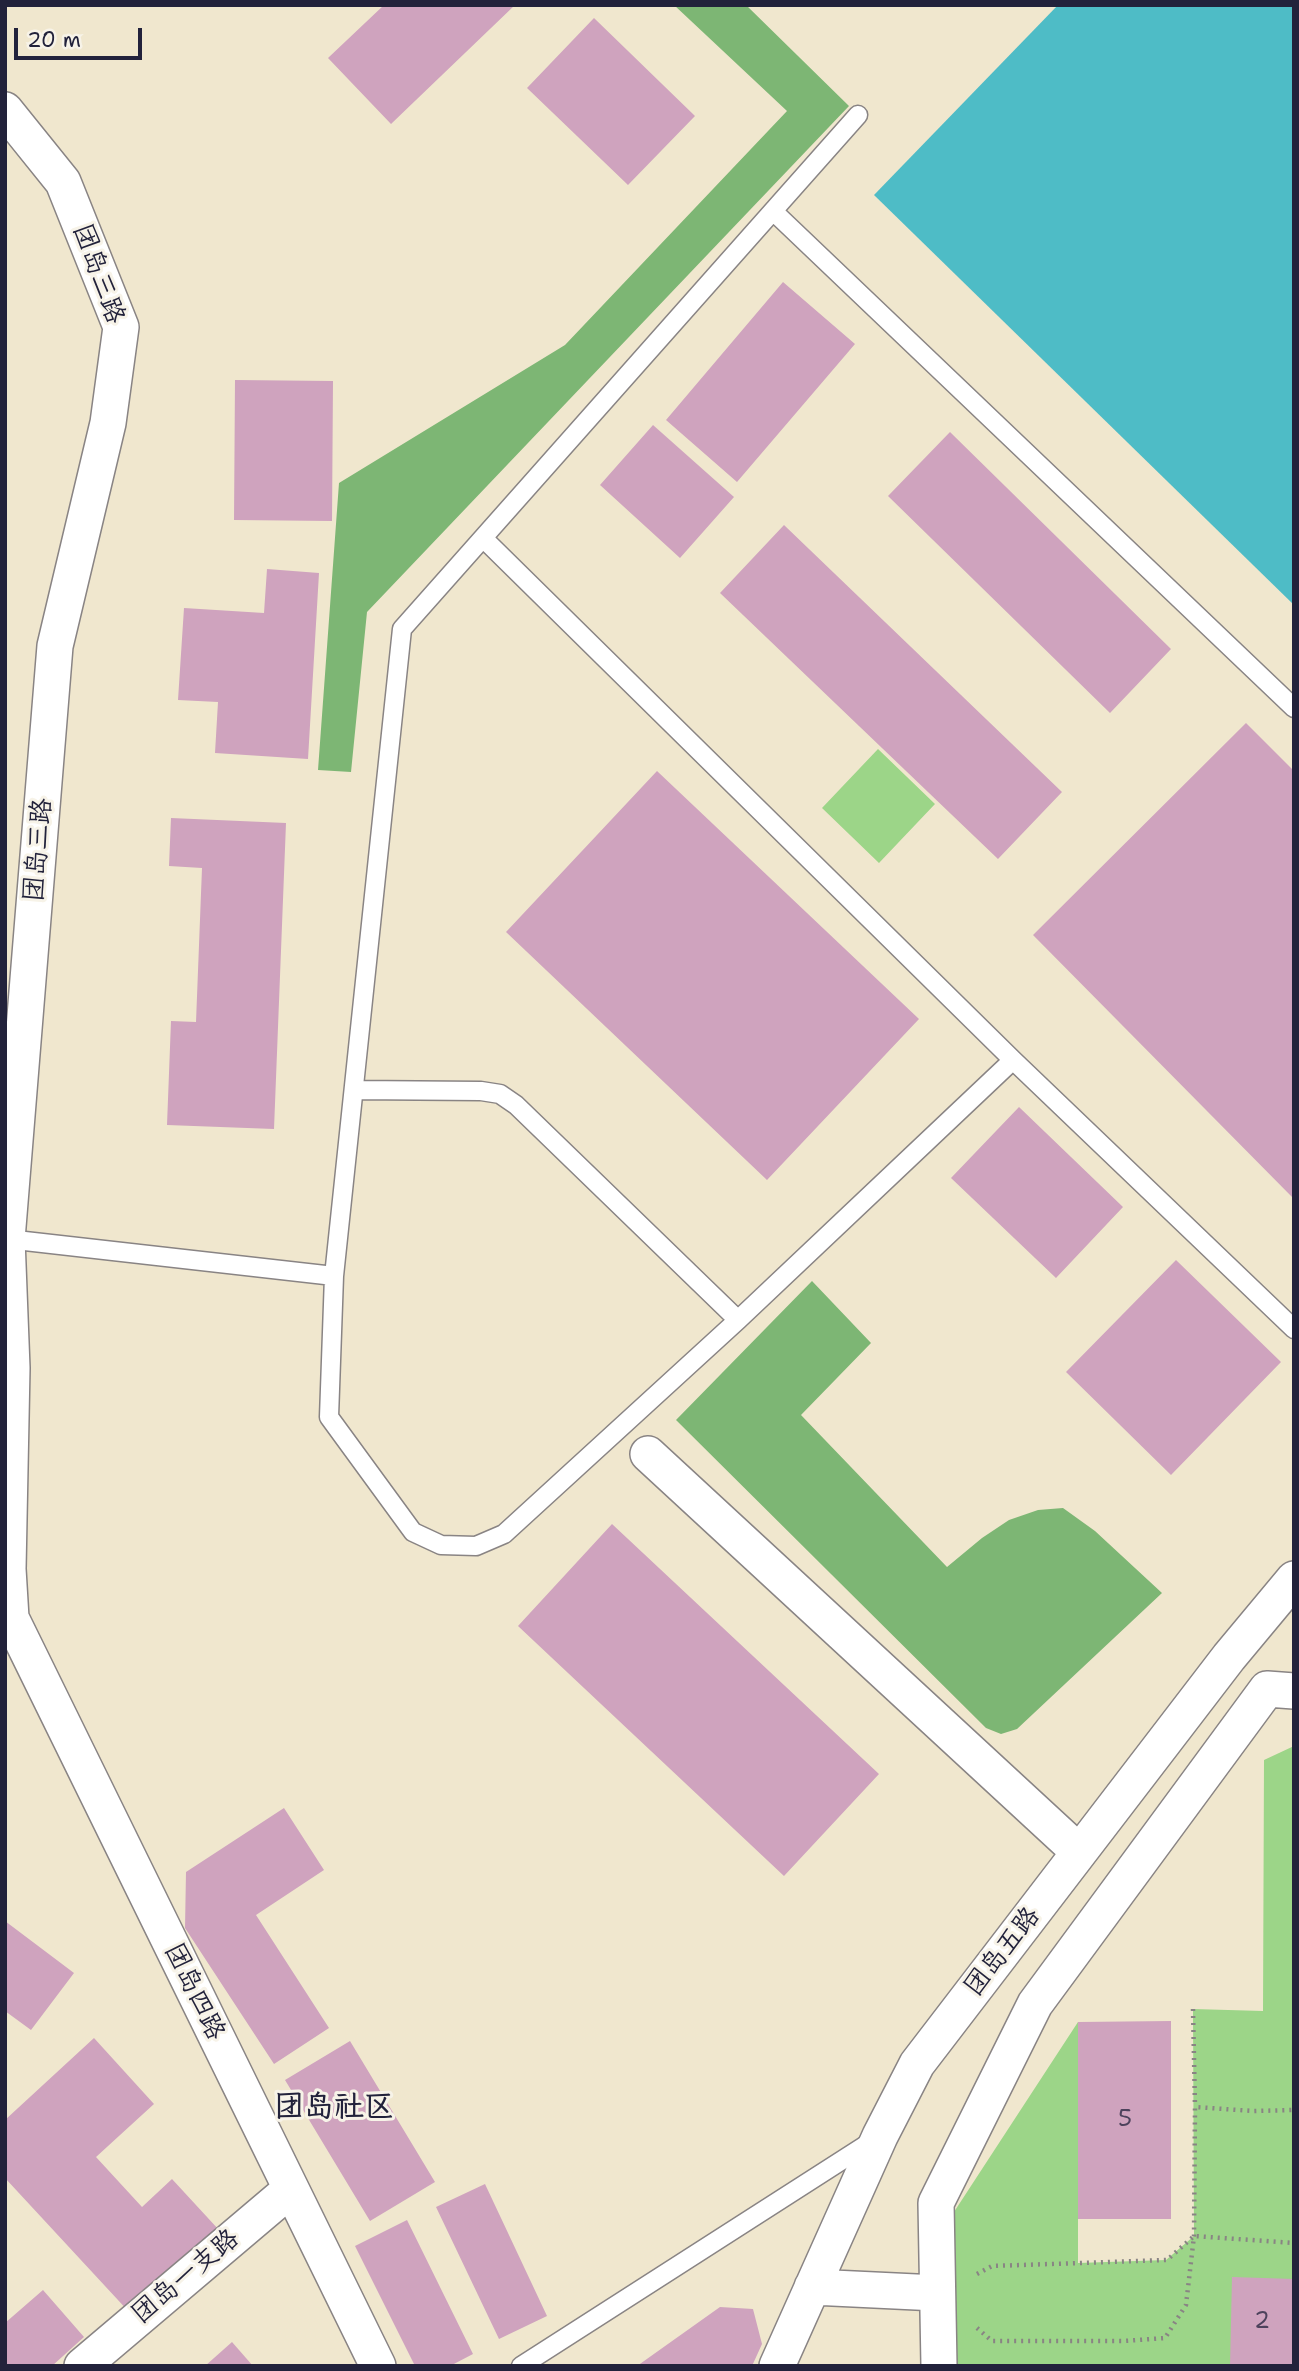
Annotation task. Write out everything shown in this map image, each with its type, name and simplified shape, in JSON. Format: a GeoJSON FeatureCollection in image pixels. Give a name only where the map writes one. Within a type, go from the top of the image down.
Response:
{"type":"FeatureCollection","features":[{"type":"Feature","properties":{"kind":"street","name":"团岛三路"},"geometry":{"type":"LineString","coordinates":[[5,110],[63,182],[121,327],[108,423],[55,646],[7,1239],[12,1368],[8,1622]]}},
{"type":"Feature","properties":{"kind":"street"},"geometry":{"type":"LineString","coordinates":[[648,1454],[1079,1852]]}},
{"type":"Feature","properties":{"kind":"street","name":"团岛五路"},"geometry":{"type":"LineString","coordinates":[[777,2366],[880,2136],[917,2064],[1229,1657],[1294,1579]]}},
{"type":"Feature","properties":{"kind":"street","name":"团岛四路"},"geometry":{"type":"LineString","coordinates":[[8,1622],[378,2366]]}},
{"type":"Feature","properties":{"kind":"street"},"geometry":{"type":"LineString","coordinates":[[939,2366],[936,2203],[1035,2004],[1280,1690],[1229,1657]]}},
{"type":"Feature","properties":{"kind":"street","name":"团岛一支路"},"geometry":{"type":"LineString","coordinates":[[82,2366],[290,2189]]}},
{"type":"Feature","properties":{"kind":"street"},"geometry":{"type":"LineString","coordinates":[[812,2287],[937,2293]]}},
{"type":"Feature","properties":{"kind":"lane"},"geometry":{"type":"LineString","coordinates":[[858,115],[402,629],[334,1276],[329,1417],[413,1532],[441,1545],[476,1546],[504,1534],[738,1320],[1013,1060]]}},
{"type":"Feature","properties":{"kind":"lane"},"geometry":{"type":"LineString","coordinates":[[773,211],[1294,708]]}},
{"type":"Feature","properties":{"kind":"lane"},"geometry":{"type":"LineString","coordinates":[[483,538],[1013,1060],[1294,1329]]}},
{"type":"Feature","properties":{"kind":"lane"},"geometry":{"type":"LineString","coordinates":[[354,1090],[481,1091],[500,1094],[516,1105],[738,1320]]}},
{"type":"Feature","properties":{"kind":"lane"},"geometry":{"type":"LineString","coordinates":[[7,1239],[334,1276]]}},
{"type":"Feature","properties":{"kind":"lane"},"geometry":{"type":"LineString","coordinates":[[521,2366],[880,2136]]}},
{"type":"Feature","properties":{"kind":"path"},"geometry":{"type":"LineString","coordinates":[[1194,2010],[1194,2236],[1185,2305],[1165,2338],[992,2342],[937,2293],[992,2266],[1167,2260],[1194,2236],[1294,2243]]}},
{"type":"Feature","properties":{"kind":"path"},"geometry":{"type":"LineString","coordinates":[[1195,2107],[1253,2111],[1294,2110]]}},
{"type":"Feature","properties":{"kind":"green space"},"geometry":{"type":"Polygon","coordinates":[[[674,5],[746,5],[849,106],[367,612],[351,772],[318,770],[339,483],[565,345],[787,111],[674,5]]]}},
{"type":"Feature","properties":{"kind":"green space"},"geometry":{"type":"Polygon","coordinates":[[[878,749],[935,804],[879,863],[822,808],[878,749]]]}},
{"type":"Feature","properties":{"kind":"green space"},"geometry":{"type":"Polygon","coordinates":[[[812,1281],[871,1343],[801,1415],[947,1567],[1009,1520],[1038,1510],[1063,1508],[1095,1531],[1162,1593],[1017,1729],[1001,1734],[986,1728],[676,1420],[812,1281]]]}},
{"type":"Feature","properties":{"kind":"green space"},"geometry":{"type":"Polygon","coordinates":[[[1294,1746],[1294,2366],[956,2366],[952,2215],[1078,2022],[1078,2263],[1166,2260],[1194,2236],[1193,2009],[1263,2011],[1264,1760],[1294,1746]]]}},
{"type":"Feature","properties":{"kind":"water"},"geometry":{"type":"Polygon","coordinates":[[[1058,5],[1294,5],[1294,605],[874,195],[1058,5]]]}},
{"type":"Feature","properties":{"kind":"building"},"geometry":{"type":"Polygon","coordinates":[[[384,5],[515,5],[391,124],[328,58],[384,5]]]}},
{"type":"Feature","properties":{"kind":"building"},"geometry":{"type":"Polygon","coordinates":[[[594,18],[695,116],[628,185],[527,88],[594,18]]]}},
{"type":"Feature","properties":{"kind":"building"},"geometry":{"type":"Polygon","coordinates":[[[783,282],[855,344],[737,482],[666,420],[783,282]]]}},
{"type":"Feature","properties":{"kind":"building"},"geometry":{"type":"Polygon","coordinates":[[[235,380],[333,381],[332,521],[234,520],[235,380]]]}},
{"type":"Feature","properties":{"kind":"building"},"geometry":{"type":"Polygon","coordinates":[[[653,425],[734,497],[680,558],[600,485],[653,425]]]}},
{"type":"Feature","properties":{"kind":"building"},"geometry":{"type":"Polygon","coordinates":[[[950,432],[1171,649],[1110,713],[888,496],[950,432]]]}},
{"type":"Feature","properties":{"kind":"building"},"geometry":{"type":"Polygon","coordinates":[[[784,525],[1062,792],[998,859],[720,593],[784,525]]]}},
{"type":"Feature","properties":{"kind":"building"},"geometry":{"type":"Polygon","coordinates":[[[267,569],[319,573],[308,759],[215,753],[218,702],[178,700],[184,608],[264,613],[267,569]]]}},
{"type":"Feature","properties":{"kind":"building"},"geometry":{"type":"Polygon","coordinates":[[[1246,723],[1294,771],[1294,1199],[1033,935],[1246,723]]]}},
{"type":"Feature","properties":{"kind":"building"},"geometry":{"type":"Polygon","coordinates":[[[657,771],[919,1019],[767,1180],[506,932],[657,771]]]}},
{"type":"Feature","properties":{"kind":"building"},"geometry":{"type":"Polygon","coordinates":[[[171,818],[286,823],[274,1129],[167,1125],[171,1021],[196,1022],[202,868],[169,866],[171,818]]]}},
{"type":"Feature","properties":{"kind":"building"},"geometry":{"type":"Polygon","coordinates":[[[1019,1107],[1123,1207],[1056,1278],[951,1178],[1019,1107]]]}},
{"type":"Feature","properties":{"kind":"building"},"geometry":{"type":"Polygon","coordinates":[[[1176,1260],[1281,1362],[1171,1475],[1066,1372],[1176,1260]]]}},
{"type":"Feature","properties":{"kind":"building"},"geometry":{"type":"Polygon","coordinates":[[[612,1524],[879,1774],[784,1876],[518,1626],[612,1524]]]}},
{"type":"Feature","properties":{"kind":"building"},"geometry":{"type":"Polygon","coordinates":[[[284,1808],[324,1870],[256,1915],[329,2028],[274,2064],[185,1928],[186,1872],[284,1808]]]}},
{"type":"Feature","properties":{"kind":"building"},"geometry":{"type":"Polygon","coordinates":[[[5,1921],[74,1973],[31,2030],[5,2011],[5,1921]]]}},
{"type":"Feature","properties":{"kind":"building"},"geometry":{"type":"Polygon","coordinates":[[[1171,2021],[1171,2219],[1078,2219],[1078,2022],[1171,2021]]]}},
{"type":"Feature","properties":{"kind":"building"},"geometry":{"type":"Polygon","coordinates":[[[94,2038],[154,2104],[96,2157],[142,2207],[172,2179],[219,2230],[130,2313],[5,2178],[5,2120],[94,2038]]]}},
{"type":"Feature","properties":{"kind":"building"},"geometry":{"type":"Polygon","coordinates":[[[350,2041],[435,2182],[370,2221],[285,2080],[350,2041]]]}},
{"type":"Feature","properties":{"kind":"building"},"geometry":{"type":"Polygon","coordinates":[[[485,2184],[547,2316],[499,2339],[436,2207],[485,2184]]]}},
{"type":"Feature","properties":{"kind":"building"},"geometry":{"type":"Polygon","coordinates":[[[407,2220],[473,2354],[450,2366],[415,2366],[355,2246],[407,2220]]]}},
{"type":"Feature","properties":{"kind":"building"},"geometry":{"type":"Polygon","coordinates":[[[1232,2277],[1294,2279],[1294,2366],[1230,2366],[1232,2277]]]}},
{"type":"Feature","properties":{"kind":"building"},"geometry":{"type":"Polygon","coordinates":[[[43,2290],[84,2337],[52,2366],[5,2366],[5,2323],[43,2290]]]}},
{"type":"Feature","properties":{"kind":"building"},"geometry":{"type":"Polygon","coordinates":[[[720,2307],[753,2309],[762,2344],[752,2366],[637,2366],[720,2307]]]}},
{"type":"Feature","properties":{"kind":"building"},"geometry":{"type":"Polygon","coordinates":[[[232,2342],[253,2366],[205,2366],[232,2342]]]}},
{"type":"Feature","properties":{"kind":"district","name":"团岛社区"},"geometry":{"type":"Point","coordinates":[334,2108]}}]}
